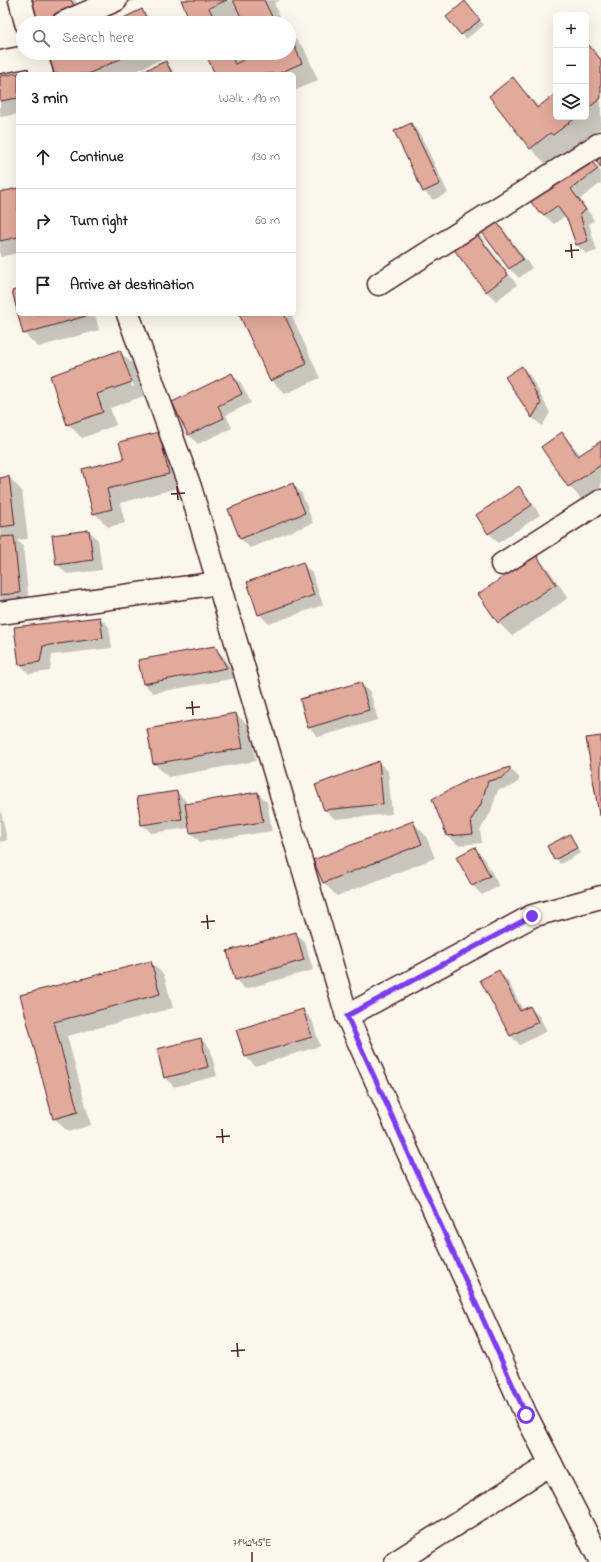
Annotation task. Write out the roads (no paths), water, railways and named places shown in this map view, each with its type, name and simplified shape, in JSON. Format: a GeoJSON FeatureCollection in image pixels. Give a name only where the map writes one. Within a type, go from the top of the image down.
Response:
{"type":"FeatureCollection","features":[{"type":"Feature","properties":{"kind":"street"},"geometry":{"type":"LineString","coordinates":[[20,0],[24,16]]}},
{"type":"Feature","properties":{"kind":"street"},"geometry":{"type":"LineString","coordinates":[[79,16],[116,0]]}},
{"type":"Feature","properties":{"kind":"street"},"geometry":{"type":"LineString","coordinates":[[0,62],[38,61]]}},
{"type":"Feature","properties":{"kind":"street"},"geometry":{"type":"LineString","coordinates":[[379,284],[601,143]]}},
{"type":"Feature","properties":{"kind":"street"},"geometry":{"type":"LineString","coordinates":[[129,316],[190,487],[347,1016],[523,1408],[601,1562]]}},
{"type":"Feature","properties":{"kind":"street"},"geometry":{"type":"LineString","coordinates":[[502,564],[601,501]]}},
{"type":"Feature","properties":{"kind":"street"},"geometry":{"type":"LineString","coordinates":[[0,613],[219,583]]}},
{"type":"Feature","properties":{"kind":"street"},"geometry":{"type":"LineString","coordinates":[[347,1016],[532,916],[601,897]]}},
{"type":"Feature","properties":{"kind":"street"},"geometry":{"type":"LineString","coordinates":[[396,1562],[551,1464]]}}]}
